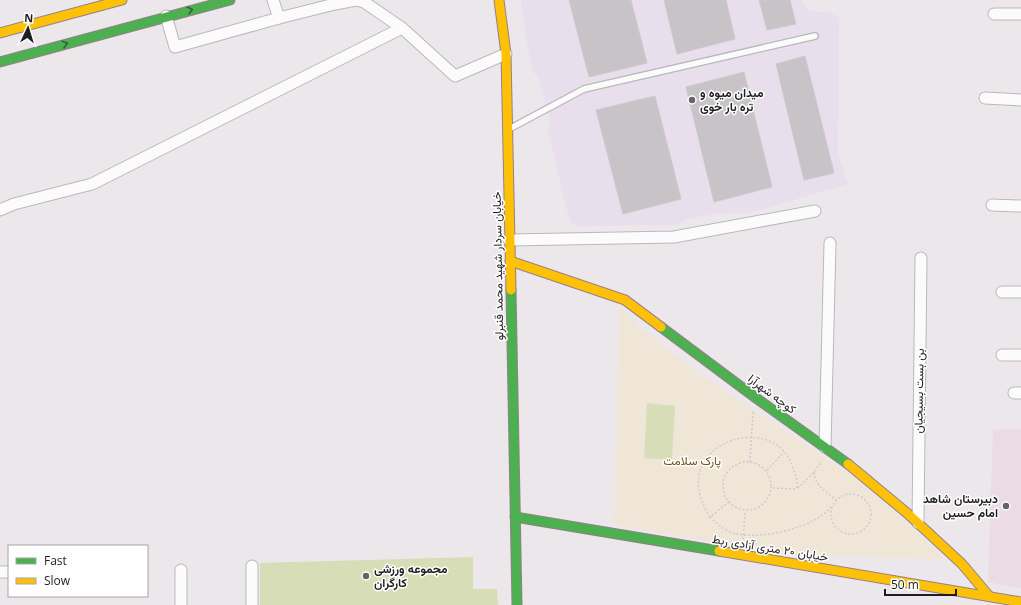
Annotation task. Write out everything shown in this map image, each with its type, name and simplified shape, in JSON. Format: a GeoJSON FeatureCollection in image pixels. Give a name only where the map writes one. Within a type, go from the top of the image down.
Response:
{"type":"FeatureCollection","features":[{"type":"Feature","properties":{"kind":"main road"},"geometry":{"type":"LineString","coordinates":[[0,33],[122,0]]}},
{"type":"Feature","properties":{"kind":"main road"},"geometry":{"type":"LineString","coordinates":[[0,62],[166,16],[230,0]]}},
{"type":"Feature","properties":{"kind":"main road"},"geometry":{"type":"LineString","coordinates":[[499,0],[502,14]]}},
{"type":"Feature","properties":{"kind":"main road"},"geometry":{"type":"LineString","coordinates":[[502,14],[504,0]]}},
{"type":"Feature","properties":{"kind":"main road","name":"خیابان سردار شهید محمد قنبرلو"},"geometry":{"type":"LineString","coordinates":[[502,14],[506,54],[517,605]]}},
{"type":"Feature","properties":{"kind":"main road","name":"کوچه شهرآرا"},"geometry":{"type":"LineString","coordinates":[[510,261],[625,300],[852,468],[918,523],[962,564],[989,596]]}},
{"type":"Feature","properties":{"kind":"main road","name":"خیابان ۲۰ متری آزادی ربط"},"geometry":{"type":"LineString","coordinates":[[515,517],[1021,602]]}},
{"type":"Feature","properties":{"kind":"street"},"geometry":{"type":"LineString","coordinates":[[273,0],[279,18]]}},
{"type":"Feature","properties":{"kind":"street"},"geometry":{"type":"LineString","coordinates":[[166,16],[175,47],[335,4],[356,0],[365,1],[402,28],[455,76],[506,54]]}},
{"type":"Feature","properties":{"kind":"street"},"geometry":{"type":"LineString","coordinates":[[994,14],[1021,14]]}},
{"type":"Feature","properties":{"kind":"street"},"geometry":{"type":"LineString","coordinates":[[0,210],[14,204],[92,184],[402,28]]}},
{"type":"Feature","properties":{"kind":"street"},"geometry":{"type":"LineString","coordinates":[[985,98],[1021,100]]}},
{"type":"Feature","properties":{"kind":"street"},"geometry":{"type":"LineString","coordinates":[[992,205],[1021,206]]}},
{"type":"Feature","properties":{"kind":"street"},"geometry":{"type":"LineString","coordinates":[[509,240],[674,237],[815,211]]}},
{"type":"Feature","properties":{"kind":"street"},"geometry":{"type":"LineString","coordinates":[[825,447],[830,243]]}},
{"type":"Feature","properties":{"kind":"street","name":"بن بست بسیجیان"},"geometry":{"type":"LineString","coordinates":[[918,523],[921,258]]}},
{"type":"Feature","properties":{"kind":"street"},"geometry":{"type":"LineString","coordinates":[[1002,292],[1021,292]]}},
{"type":"Feature","properties":{"kind":"street"},"geometry":{"type":"LineString","coordinates":[[1002,355],[1021,355]]}},
{"type":"Feature","properties":{"kind":"street"},"geometry":{"type":"LineString","coordinates":[[252,566],[252,605]]}},
{"type":"Feature","properties":{"kind":"street"},"geometry":{"type":"LineString","coordinates":[[180,605],[181,570]]}},
{"type":"Feature","properties":{"kind":"lane"},"geometry":{"type":"LineString","coordinates":[[507,130],[584,89],[815,36]]}},
{"type":"Feature","properties":{"kind":"path"},"geometry":{"type":"LineString","coordinates":[[750,462],[754,396]]}},
{"type":"Feature","properties":{"kind":"path"},"geometry":{"type":"LineString","coordinates":[[797,489],[794,468],[784,452],[777,445],[751,437],[733,439],[717,447],[710,453],[700,471],[699,489],[701,500],[710,518],[717,524],[734,533],[766,534],[788,530],[807,523],[826,513],[836,500],[844,496],[852,495],[861,496],[868,502],[871,517],[869,524],[857,534],[850,535],[842,533],[836,529],[832,522],[831,507]]}},
{"type":"Feature","properties":{"kind":"path"},"geometry":{"type":"LineString","coordinates":[[767,470],[784,452]]}},
{"type":"Feature","properties":{"kind":"path"},"geometry":{"type":"LineString","coordinates":[[750,462],[767,470],[771,479],[772,488],[769,498],[762,505],[745,511],[733,506],[727,500],[723,489],[723,479],[730,468],[739,463],[750,462]]}},
{"type":"Feature","properties":{"kind":"path"},"geometry":{"type":"LineString","coordinates":[[772,488],[797,489],[814,472],[815,479],[821,490],[836,500]]}},
{"type":"Feature","properties":{"kind":"path"},"geometry":{"type":"LineString","coordinates":[[710,518],[729,502]]}},
{"type":"Feature","properties":{"kind":"path"},"geometry":{"type":"LineString","coordinates":[[742,556],[745,511]]}},
{"type":"Feature","properties":{"kind":"shaded area","name":"میدان میوه و تره بار خوی"},"geometry":{"type":"Polygon","coordinates":[[[521,0],[801,0],[809,11],[831,13],[839,18],[838,153],[848,184],[749,213],[723,213],[690,218],[676,225],[577,226],[571,222],[566,207],[548,130],[551,123],[538,76],[533,72],[526,38],[521,0]]]}},
{"type":"Feature","properties":{"kind":"shaded area","name":"دبیرستان شاهد امام حسین"},"geometry":{"type":"Polygon","coordinates":[[[1021,429],[1021,588],[988,582],[993,430],[1021,429]]]}},
{"type":"Feature","properties":{"kind":"green space","name":"پارک سلامت"},"geometry":{"type":"Polygon","coordinates":[[[619,306],[631,316],[638,326],[703,376],[846,472],[883,500],[945,559],[782,555],[614,524],[619,306]]]}},
{"type":"Feature","properties":{"kind":"green space"},"geometry":{"type":"Polygon","coordinates":[[[647,403],[675,406],[672,460],[644,458],[647,403]]]}},
{"type":"Feature","properties":{"kind":"green space","name":"مجموعه ورزشی کارگران"},"geometry":{"type":"Polygon","coordinates":[[[473,557],[473,589],[497,589],[498,605],[260,605],[260,563],[473,557]]]}},
{"type":"Feature","properties":{"kind":"building"},"geometry":{"type":"Polygon","coordinates":[[[569,0],[631,0],[647,63],[589,77],[569,0]]]}},
{"type":"Feature","properties":{"kind":"building"},"geometry":{"type":"Polygon","coordinates":[[[664,0],[726,0],[735,39],[677,54],[664,0]]]}},
{"type":"Feature","properties":{"kind":"building"},"geometry":{"type":"Polygon","coordinates":[[[759,0],[790,0],[796,24],[767,30],[759,0]]]}},
{"type":"Feature","properties":{"kind":"building"},"geometry":{"type":"Polygon","coordinates":[[[805,56],[834,173],[804,180],[776,64],[805,56]]]}},
{"type":"Feature","properties":{"kind":"building"},"geometry":{"type":"Polygon","coordinates":[[[744,72],[772,187],[714,202],[686,87],[744,72]]]}},
{"type":"Feature","properties":{"kind":"building"},"geometry":{"type":"Polygon","coordinates":[[[655,96],[681,199],[623,214],[596,110],[655,96]]]}},
{"type":"Feature","properties":{"kind":"traffic: fast"},"geometry":{"type":"LineString","coordinates":[[0,62],[230,0]]}},
{"type":"Feature","properties":{"kind":"traffic: fast"},"geometry":{"type":"LineString","coordinates":[[511,290],[517,605]]}},
{"type":"Feature","properties":{"kind":"traffic: fast"},"geometry":{"type":"LineString","coordinates":[[661,327],[848,464]]}},
{"type":"Feature","properties":{"kind":"traffic: fast"},"geometry":{"type":"LineString","coordinates":[[515,517],[719,551]]}},
{"type":"Feature","properties":{"kind":"traffic: slow"},"geometry":{"type":"LineString","coordinates":[[0,33],[122,0]]}},
{"type":"Feature","properties":{"kind":"traffic: slow"},"geometry":{"type":"LineString","coordinates":[[499,0],[506,54],[511,290]]}},
{"type":"Feature","properties":{"kind":"traffic: slow"},"geometry":{"type":"LineString","coordinates":[[510,261],[625,300],[661,327]]}},
{"type":"Feature","properties":{"kind":"traffic: slow"},"geometry":{"type":"LineString","coordinates":[[848,464],[907,513],[962,564],[989,596]]}},
{"type":"Feature","properties":{"kind":"traffic: slow"},"geometry":{"type":"LineString","coordinates":[[719,551],[1021,602]]}},
{"type":"Feature","properties":{"kind":"place","name":"میدان میوه و تره بار خوی"},"geometry":{"type":"Point","coordinates":[692,100]}},
{"type":"Feature","properties":{"kind":"place","name":"دبیرستان شاهد امام حسین"},"geometry":{"type":"Point","coordinates":[1006,506]}},
{"type":"Feature","properties":{"kind":"place","name":"مجموعه ورزشی کارگران"},"geometry":{"type":"Point","coordinates":[366,576]}}]}
